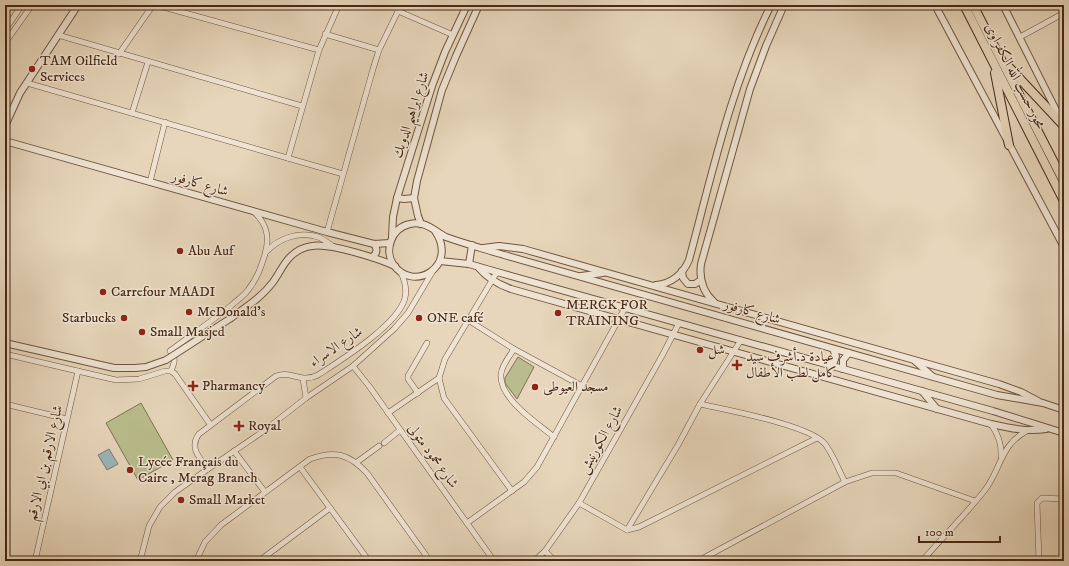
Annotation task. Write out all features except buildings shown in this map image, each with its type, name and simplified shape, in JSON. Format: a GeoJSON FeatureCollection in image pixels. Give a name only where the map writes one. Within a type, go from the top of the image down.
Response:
{"type":"FeatureCollection","features":[{"type":"Feature","properties":{"kind":"main road","name":"محور حسب الله الكفراوى"},"geometry":{"type":"LineString","coordinates":[[964,5],[1064,182]]}},
{"type":"Feature","properties":{"kind":"main road","name":"محور حسب الله الكفراوى"},"geometry":{"type":"LineString","coordinates":[[973,5],[996,60],[1064,202]]}},
{"type":"Feature","properties":{"kind":"main road"},"geometry":{"type":"LineString","coordinates":[[996,60],[1009,145]]}},
{"type":"Feature","properties":{"kind":"main road"},"geometry":{"type":"LineString","coordinates":[[996,60],[1064,125]]}},
{"type":"Feature","properties":{"kind":"street"},"geometry":{"type":"LineString","coordinates":[[5,30],[22,5]]}},
{"type":"Feature","properties":{"kind":"street"},"geometry":{"type":"LineString","coordinates":[[5,43],[32,5]]}},
{"type":"Feature","properties":{"kind":"street"},"geometry":{"type":"LineString","coordinates":[[5,126],[14,104],[78,5]]}},
{"type":"Feature","properties":{"kind":"street"},"geometry":{"type":"LineString","coordinates":[[120,54],[155,5],[318,50]]}},
{"type":"Feature","properties":{"kind":"street"},"geometry":{"type":"LineString","coordinates":[[288,158],[318,50],[339,5]]}},
{"type":"Feature","properties":{"kind":"street"},"geometry":{"type":"LineString","coordinates":[[327,232],[372,69],[379,50],[401,5]]}},
{"type":"Feature","properties":{"kind":"street","name":"شارع ابراهيم الدوبك"},"geometry":{"type":"LineString","coordinates":[[391,240],[397,198],[432,86],[467,5]]}},
{"type":"Feature","properties":{"kind":"street","name":"شارع ابراهيم الدوبك"},"geometry":{"type":"LineString","coordinates":[[421,224],[415,207],[414,198],[417,181],[440,96],[479,5]]}},
{"type":"Feature","properties":{"kind":"street"},"geometry":{"type":"LineString","coordinates":[[653,286],[672,280],[682,271],[688,260],[738,85],[771,5]]}},
{"type":"Feature","properties":{"kind":"street"},"geometry":{"type":"LineString","coordinates":[[715,304],[704,290],[701,280],[701,264],[743,111],[758,68],[784,5]]}},
{"type":"Feature","properties":{"kind":"street"},"geometry":{"type":"LineString","coordinates":[[935,5],[1064,247]]}},
{"type":"Feature","properties":{"kind":"street"},"geometry":{"type":"LineString","coordinates":[[1002,5],[1020,37],[1064,125]]}},
{"type":"Feature","properties":{"kind":"street"},"geometry":{"type":"LineString","coordinates":[[398,11],[453,35]]}},
{"type":"Feature","properties":{"kind":"street"},"geometry":{"type":"LineString","coordinates":[[1020,37],[1064,13]]}},
{"type":"Feature","properties":{"kind":"street"},"geometry":{"type":"LineString","coordinates":[[325,34],[379,50]]}},
{"type":"Feature","properties":{"kind":"street"},"geometry":{"type":"LineString","coordinates":[[58,35],[302,106]]}},
{"type":"Feature","properties":{"kind":"street"},"geometry":{"type":"LineString","coordinates":[[132,113],[148,62]]}},
{"type":"Feature","properties":{"kind":"street"},"geometry":{"type":"LineString","coordinates":[[27,83],[343,174]]}},
{"type":"Feature","properties":{"kind":"street"},"geometry":{"type":"LineString","coordinates":[[150,182],[165,122]]}},
{"type":"Feature","properties":{"kind":"street","name":"شارع كارفور"},"geometry":{"type":"LineString","coordinates":[[5,141],[327,232],[374,244],[391,240]]}},
{"type":"Feature","properties":{"kind":"street"},"geometry":{"type":"LineString","coordinates":[[397,198],[414,198]]}},
{"type":"Feature","properties":{"kind":"street"},"geometry":{"type":"LineString","coordinates":[[171,371],[174,364],[174,358],[171,350],[245,294],[257,277],[268,244],[268,235],[265,226],[254,211]]}},
{"type":"Feature","properties":{"kind":"street"},"geometry":{"type":"LineString","coordinates":[[408,224],[421,224],[429,227],[439,238],[442,246],[440,261],[434,270],[428,274],[421,276],[406,275],[395,266],[390,255],[391,240],[402,227],[408,224]]}},
{"type":"Feature","properties":{"kind":"street","name":"شارع كارفور"},"geometry":{"type":"LineString","coordinates":[[435,232],[482,248],[833,349],[997,395],[1043,404],[1064,410]]}},
{"type":"Feature","properties":{"kind":"street"},"geometry":{"type":"LineString","coordinates":[[265,253],[273,245],[283,240],[301,235],[320,238],[335,248]]}},
{"type":"Feature","properties":{"kind":"street"},"geometry":{"type":"LineString","coordinates":[[372,258],[376,252],[374,244]]}},
{"type":"Feature","properties":{"kind":"street"},"geometry":{"type":"LineString","coordinates":[[5,343],[109,367],[125,369],[136,368],[166,360],[231,318],[262,294],[284,264],[296,252],[311,246],[320,245],[335,248],[395,266]]}},
{"type":"Feature","properties":{"kind":"street"},"geometry":{"type":"LineString","coordinates":[[469,264],[472,245]]}},
{"type":"Feature","properties":{"kind":"street"},"geometry":{"type":"LineString","coordinates":[[482,248],[499,246],[515,247],[607,272],[1005,386],[1032,397],[1043,404]]}},
{"type":"Feature","properties":{"kind":"street"},"geometry":{"type":"LineString","coordinates":[[440,261],[469,264],[922,391],[1064,433]]}},
{"type":"Feature","properties":{"kind":"street"},"geometry":{"type":"LineString","coordinates":[[478,267],[492,280],[511,289],[673,335],[991,424],[1029,430],[1048,428]]}},
{"type":"Feature","properties":{"kind":"street","name":"شارع الاسراء"},"geometry":{"type":"LineString","coordinates":[[140,561],[148,526],[160,507],[174,492],[265,430],[306,398],[353,366],[394,329],[408,313],[434,270]]}},
{"type":"Feature","properties":{"kind":"street","name":"شارع الاسراء"},"geometry":{"type":"LineString","coordinates":[[208,469],[197,454],[194,444],[199,434],[210,424],[276,376],[285,374],[303,379],[314,377],[374,336],[401,306],[406,293],[405,284],[400,271]]}},
{"type":"Feature","properties":{"kind":"street"},"geometry":{"type":"LineString","coordinates":[[682,271],[683,278],[688,284],[695,284],[701,280]]}},
{"type":"Feature","properties":{"kind":"street"},"geometry":{"type":"LineString","coordinates":[[497,272],[445,360],[439,378],[444,398],[512,490]]}},
{"type":"Feature","properties":{"kind":"street"},"geometry":{"type":"LineString","coordinates":[[578,276],[607,272]]}},
{"type":"Feature","properties":{"kind":"street"},"geometry":{"type":"LineString","coordinates":[[467,524],[524,482],[537,467],[625,308]]}},
{"type":"Feature","properties":{"kind":"street"},"geometry":{"type":"LineString","coordinates":[[760,316],[770,330]]}},
{"type":"Feature","properties":{"kind":"street"},"geometry":{"type":"LineString","coordinates":[[468,320],[514,349],[582,386]]}},
{"type":"Feature","properties":{"kind":"street","name":"شارع الكورنيش"},"geometry":{"type":"LineString","coordinates":[[534,561],[545,551],[580,503],[679,323]]}},
{"type":"Feature","properties":{"kind":"street"},"geometry":{"type":"LineString","coordinates":[[627,530],[700,404],[741,340]]}},
{"type":"Feature","properties":{"kind":"street"},"geometry":{"type":"LineString","coordinates":[[418,393],[408,376],[427,343]]}},
{"type":"Feature","properties":{"kind":"street"},"geometry":{"type":"LineString","coordinates":[[514,349],[503,366],[501,373],[501,380],[504,387],[519,409],[554,437]]}},
{"type":"Feature","properties":{"kind":"street"},"geometry":{"type":"LineString","coordinates":[[829,365],[834,362],[836,356],[833,349]]}},
{"type":"Feature","properties":{"kind":"street"},"geometry":{"type":"LineString","coordinates":[[844,369],[843,360],[849,353]]}},
{"type":"Feature","properties":{"kind":"street"},"geometry":{"type":"LineString","coordinates":[[5,354],[108,378],[124,380],[140,379],[165,371],[171,371],[175,374],[210,424]]}},
{"type":"Feature","properties":{"kind":"street"},"geometry":{"type":"LineString","coordinates":[[913,360],[933,377]]}},
{"type":"Feature","properties":{"kind":"street","name":"شارع محمود متولى"},"geometry":{"type":"LineString","coordinates":[[353,366],[494,561]]}},
{"type":"Feature","properties":{"kind":"street","name":"شارع الارقم بن ابي الارقم"},"geometry":{"type":"LineString","coordinates":[[35,561],[78,370]]}},
{"type":"Feature","properties":{"kind":"street"},"geometry":{"type":"LineString","coordinates":[[388,413],[439,378]]}},
{"type":"Feature","properties":{"kind":"street"},"geometry":{"type":"LineString","coordinates":[[303,379],[306,398]]}},
{"type":"Feature","properties":{"kind":"street"},"geometry":{"type":"LineString","coordinates":[[922,391],[937,409]]}},
{"type":"Feature","properties":{"kind":"street"},"geometry":{"type":"LineString","coordinates":[[5,404],[67,419]]}},
{"type":"Feature","properties":{"kind":"street"},"geometry":{"type":"LineString","coordinates":[[700,404],[778,423],[804,431],[818,438],[825,444],[845,482]]}},
{"type":"Feature","properties":{"kind":"street"},"geometry":{"type":"LineString","coordinates":[[991,424],[1000,444],[1001,460]]}},
{"type":"Feature","properties":{"kind":"street"},"geometry":{"type":"LineString","coordinates":[[384,443],[400,430]]}},
{"type":"Feature","properties":{"kind":"street"},"geometry":{"type":"LineString","coordinates":[[922,561],[991,482],[1004,452],[1012,442],[1021,434],[1029,430]]}},
{"type":"Feature","properties":{"kind":"street"},"geometry":{"type":"LineString","coordinates":[[580,503],[627,530],[639,527],[818,438]]}},
{"type":"Feature","properties":{"kind":"street"},"geometry":{"type":"LineString","coordinates":[[358,462],[379,446]]}},
{"type":"Feature","properties":{"kind":"street"},"geometry":{"type":"LineString","coordinates":[[234,451],[265,492]]}},
{"type":"Feature","properties":{"kind":"street"},"geometry":{"type":"LineString","coordinates":[[196,561],[205,542],[221,525],[310,459],[322,455],[334,454],[346,456],[358,462],[430,561]]}},
{"type":"Feature","properties":{"kind":"street"},"geometry":{"type":"LineString","coordinates":[[300,467],[369,561]]}},
{"type":"Feature","properties":{"kind":"street"},"geometry":{"type":"LineString","coordinates":[[698,561],[845,482],[872,473],[896,473],[975,501]]}},
{"type":"Feature","properties":{"kind":"street"},"geometry":{"type":"LineString","coordinates":[[1039,561],[1038,503],[1042,498],[1064,499]]}},
{"type":"Feature","properties":{"kind":"street"},"geometry":{"type":"LineString","coordinates":[[259,561],[330,508]]}},
{"type":"Feature","properties":{"kind":"street"},"geometry":{"type":"LineString","coordinates":[[545,551],[555,561]]}},
{"type":"Feature","properties":{"kind":"green space"},"geometry":{"type":"Polygon","coordinates":[[[518,357],[534,367],[517,399],[505,383],[505,378],[518,357]]]}},
{"type":"Feature","properties":{"kind":"green space"},"geometry":{"type":"Polygon","coordinates":[[[141,403],[173,460],[138,480],[106,423],[141,403]]]}},
{"type":"Feature","properties":{"kind":"water"},"geometry":{"type":"Polygon","coordinates":[[[109,449],[118,464],[107,470],[98,455],[109,449]]]}},
{"type":"Feature","properties":{"kind":"place","name":"TAM Oilfield Services"},"geometry":{"type":"Point","coordinates":[32,69]}},
{"type":"Feature","properties":{"kind":"place","name":"Abu Auf"},"geometry":{"type":"Point","coordinates":[180,251]}},
{"type":"Feature","properties":{"kind":"place","name":"Carrefour MAADI"},"geometry":{"type":"Point","coordinates":[103,292]}},
{"type":"Feature","properties":{"kind":"place","name":"McDonald's"},"geometry":{"type":"Point","coordinates":[189,312]}},
{"type":"Feature","properties":{"kind":"place","name":"MERCK FOR TRAINING"},"geometry":{"type":"Point","coordinates":[558,313]}},
{"type":"Feature","properties":{"kind":"place","name":"Starbucks"},"geometry":{"type":"Point","coordinates":[124,318]}},
{"type":"Feature","properties":{"kind":"place","name":"ONE café"},"geometry":{"type":"Point","coordinates":[419,318]}},
{"type":"Feature","properties":{"kind":"place","name":"Small Masjed"},"geometry":{"type":"Point","coordinates":[142,332]}},
{"type":"Feature","properties":{"kind":"place","name":"شل"},"geometry":{"type":"Point","coordinates":[700,350]}},
{"type":"Feature","properties":{"kind":"place","name":"عيادة د.أشرف سيد كامل لطب الأطفال"},"geometry":{"type":"Point","coordinates":[737,365]}},
{"type":"Feature","properties":{"kind":"place","name":"Pharmancy"},"geometry":{"type":"Point","coordinates":[193,386]}},
{"type":"Feature","properties":{"kind":"place","name":"مسجد العيوطى"},"geometry":{"type":"Point","coordinates":[535,387]}},
{"type":"Feature","properties":{"kind":"place","name":"Royal"},"geometry":{"type":"Point","coordinates":[239,426]}},
{"type":"Feature","properties":{"kind":"place","name":"Lycée Français du Caire , Merag Branch"},"geometry":{"type":"Point","coordinates":[130,470]}},
{"type":"Feature","properties":{"kind":"place","name":"Small Market"},"geometry":{"type":"Point","coordinates":[181,500]}}]}
